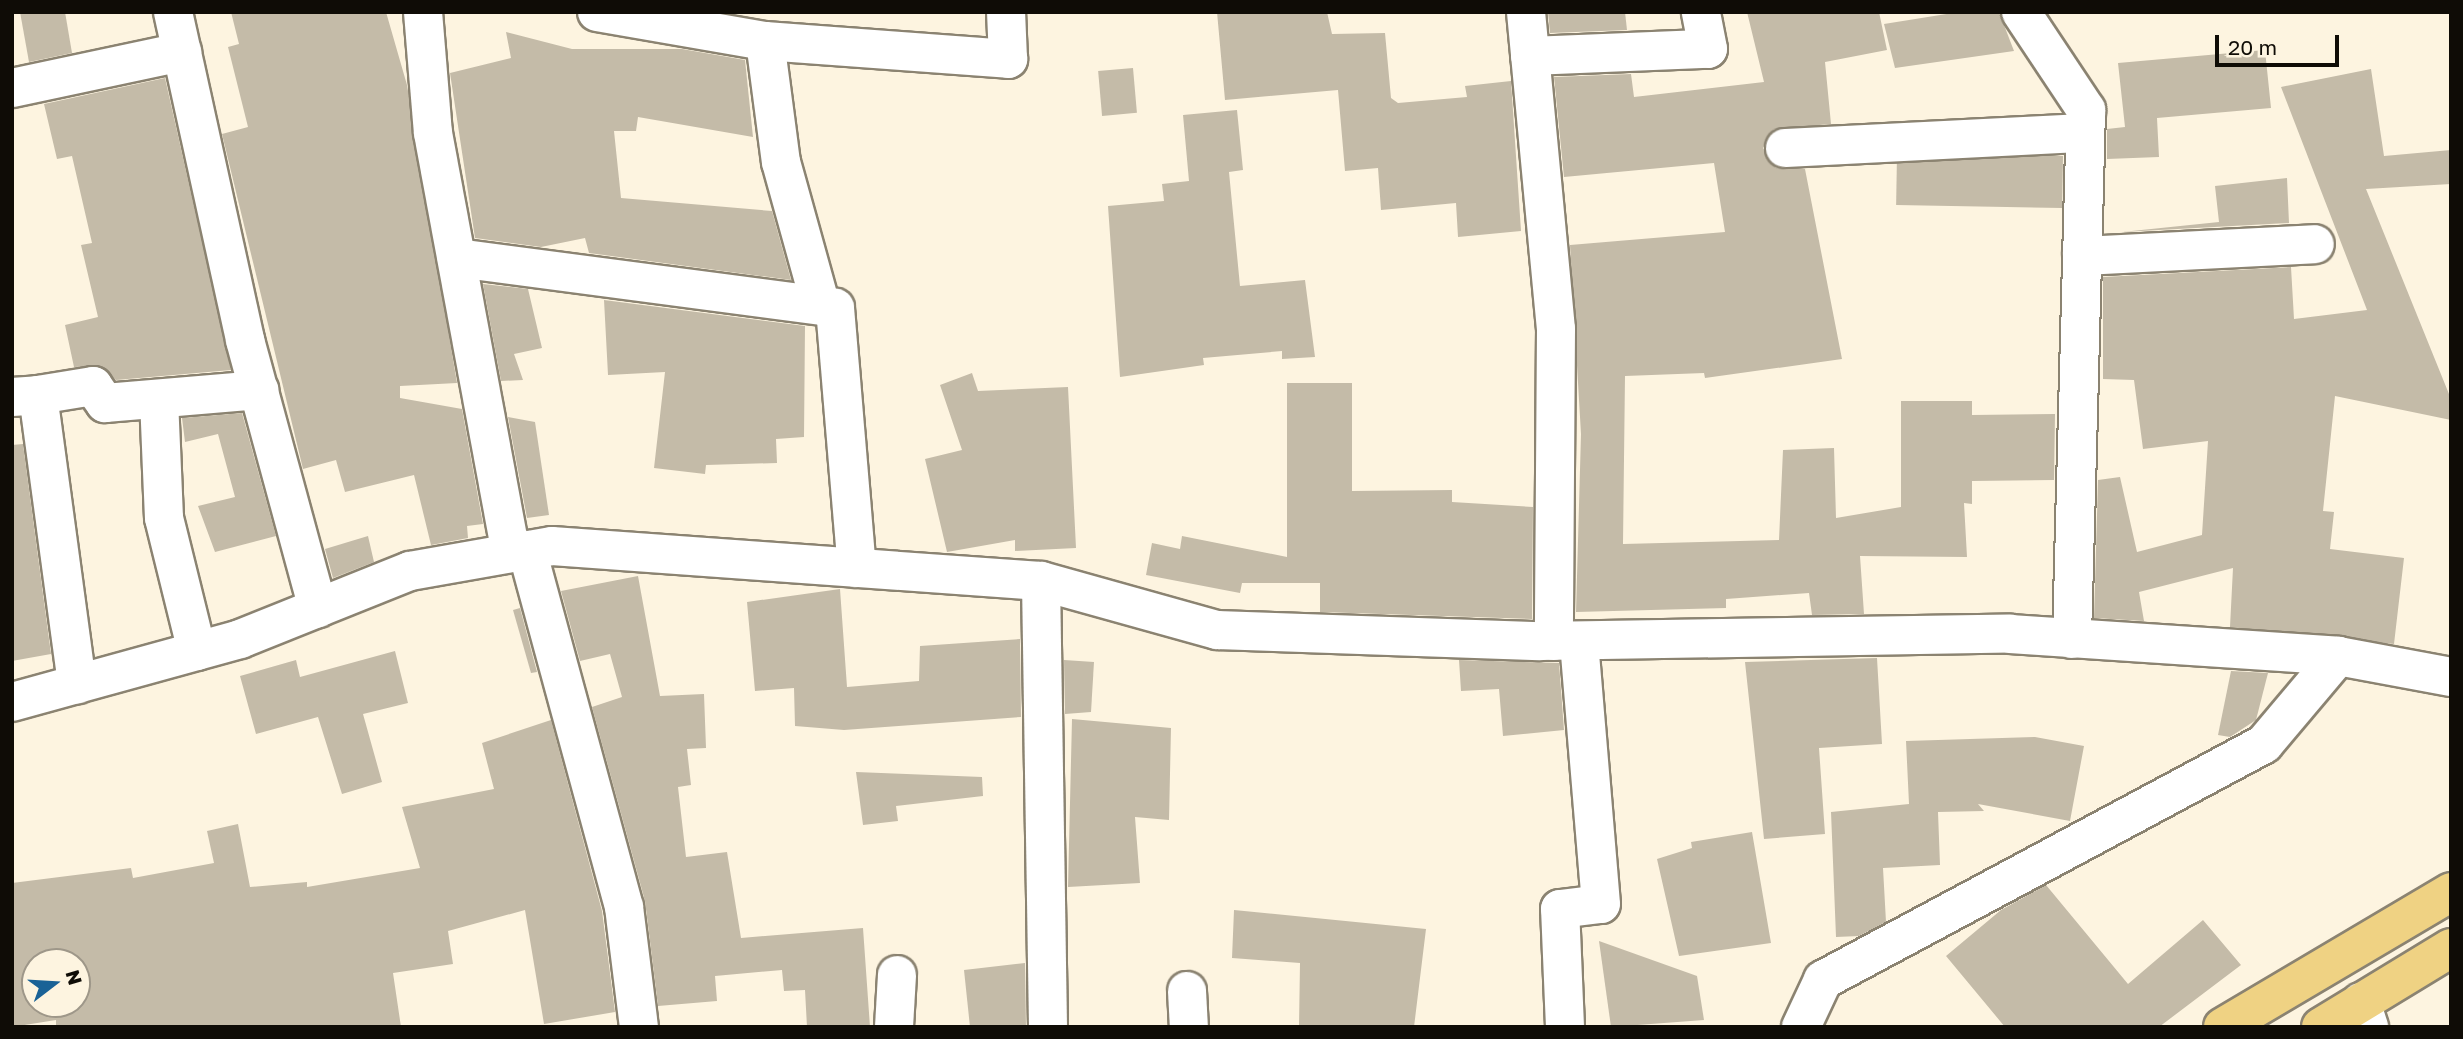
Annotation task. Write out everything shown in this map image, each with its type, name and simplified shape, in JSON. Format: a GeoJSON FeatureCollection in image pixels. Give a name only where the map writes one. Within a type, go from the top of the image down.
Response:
{"type":"FeatureCollection","features":[{"type":"Feature","properties":{"kind":"main road"},"geometry":{"type":"LineString","coordinates":[[2223,1027],[2451,892]]}},
{"type":"Feature","properties":{"kind":"main road"},"geometry":{"type":"LineString","coordinates":[[2321,1027],[2365,1015],[2451,948]]}},
{"type":"Feature","properties":{"kind":"street"},"geometry":{"type":"LineString","coordinates":[[173,12],[259,390],[318,608]]}},
{"type":"Feature","properties":{"kind":"street"},"geometry":{"type":"LineString","coordinates":[[424,12],[433,133],[519,552],[624,907],[639,1027]]}},
{"type":"Feature","properties":{"kind":"street"},"geometry":{"type":"LineString","coordinates":[[597,12],[765,41],[1008,59],[1006,12]]}},
{"type":"Feature","properties":{"kind":"street"},"geometry":{"type":"LineString","coordinates":[[1526,12],[1556,330],[1566,641],[1601,904],[1560,909],[1565,1027]]}},
{"type":"Feature","properties":{"kind":"street"},"geometry":{"type":"LineString","coordinates":[[1530,57],[1708,49],[1701,12]]}},
{"type":"Feature","properties":{"kind":"street"},"geometry":{"type":"LineString","coordinates":[[2021,12],[2086,110],[2072,639]]}},
{"type":"Feature","properties":{"kind":"street"},"geometry":{"type":"LineString","coordinates":[[765,41],[782,163],[821,306]]}},
{"type":"Feature","properties":{"kind":"street"},"geometry":{"type":"LineString","coordinates":[[12,88],[182,52]]}},
{"type":"Feature","properties":{"kind":"street"},"geometry":{"type":"LineString","coordinates":[[1785,148],[2085,133]]}},
{"type":"Feature","properties":{"kind":"street"},"geometry":{"type":"LineString","coordinates":[[2082,256],[2315,244]]}},
{"type":"Feature","properties":{"kind":"street"},"geometry":{"type":"LineString","coordinates":[[457,258],[835,307],[857,568]]}},
{"type":"Feature","properties":{"kind":"street"},"geometry":{"type":"LineString","coordinates":[[77,684],[25,396],[93,386],[105,403],[259,390]]}},
{"type":"Feature","properties":{"kind":"street"},"geometry":{"type":"LineString","coordinates":[[159,399],[164,518],[197,651]]}},
{"type":"Feature","properties":{"kind":"street"},"geometry":{"type":"LineString","coordinates":[[12,702],[197,651],[318,608],[410,571],[552,546],[1041,581],[1217,630],[1566,641],[2010,634],[2338,656],[2451,677]]}},
{"type":"Feature","properties":{"kind":"street"},"geometry":{"type":"LineString","coordinates":[[1041,581],[1048,1027]]}},
{"type":"Feature","properties":{"kind":"street"},"geometry":{"type":"LineString","coordinates":[[1801,1027],[1823,980],[2264,744],[2338,656]]}},
{"type":"Feature","properties":{"kind":"street"},"geometry":{"type":"LineString","coordinates":[[894,1027],[897,975]]}},
{"type":"Feature","properties":{"kind":"building"},"geometry":{"type":"Polygon","coordinates":[[[20,12],[65,12],[72,53],[29,62],[20,12]]]}},
{"type":"Feature","properties":{"kind":"building"},"geometry":{"type":"Polygon","coordinates":[[[231,12],[386,12],[407,85],[457,383],[400,386],[400,398],[462,409],[483,524],[467,526],[468,538],[431,545],[414,475],[345,492],[336,460],[303,469],[222,134],[248,127],[228,47],[239,44],[231,12]]]}},
{"type":"Feature","properties":{"kind":"building"},"geometry":{"type":"Polygon","coordinates":[[[1217,12],[1327,12],[1332,34],[1385,33],[1391,98],[1398,103],[1467,97],[1465,86],[1511,81],[1521,231],[1458,237],[1456,203],[1381,210],[1378,168],[1345,171],[1338,90],[1225,100],[1217,12]]]}},
{"type":"Feature","properties":{"kind":"building"},"geometry":{"type":"Polygon","coordinates":[[[1548,12],[1625,12],[1627,30],[1550,33],[1548,12]]]}},
{"type":"Feature","properties":{"kind":"building"},"geometry":{"type":"Polygon","coordinates":[[[1747,12],[1879,12],[1887,50],[1825,62],[1831,124],[1774,129],[1763,148],[1776,168],[1805,169],[1842,359],[1705,378],[1704,373],[1625,376],[1623,544],[1779,540],[1783,450],[1834,448],[1836,518],[1901,507],[1901,401],[1972,401],[1972,415],[2055,414],[2054,480],[1972,481],[1972,504],[1964,503],[1967,557],[1860,556],[1864,614],[1812,615],[1809,593],[1726,599],[1726,608],[1576,612],[1581,434],[1570,245],[1725,232],[1714,163],[1564,177],[1554,77],[1631,74],[1634,97],[1764,82],[1747,12]]]}},
{"type":"Feature","properties":{"kind":"building"},"geometry":{"type":"Polygon","coordinates":[[[1959,12],[1999,12],[2014,51],[1895,68],[1884,24],[1959,12]]]}},
{"type":"Feature","properties":{"kind":"building"},"geometry":{"type":"Polygon","coordinates":[[[506,32],[572,49],[682,49],[745,60],[753,137],[638,117],[636,131],[614,131],[621,198],[772,211],[791,280],[589,253],[585,238],[541,247],[475,238],[450,73],[511,58],[506,32]]]}},
{"type":"Feature","properties":{"kind":"building"},"geometry":{"type":"Polygon","coordinates":[[[2265,50],[2271,108],[2157,118],[2159,157],[2107,159],[2107,129],[2125,127],[2118,63],[2265,50]]]}},
{"type":"Feature","properties":{"kind":"building"},"geometry":{"type":"Polygon","coordinates":[[[1133,68],[1137,113],[1102,116],[1098,71],[1133,68]]]}},
{"type":"Feature","properties":{"kind":"building"},"geometry":{"type":"Polygon","coordinates":[[[2371,69],[2384,156],[2451,150],[2451,184],[2366,189],[2451,399],[2451,420],[2335,396],[2323,511],[2334,512],[2330,549],[2404,558],[2394,644],[2230,627],[2233,568],[2139,592],[2144,621],[2094,618],[2098,480],[2120,477],[2137,552],[2202,535],[2208,441],[2143,449],[2134,380],[2103,379],[2103,277],[2291,267],[2294,319],[2367,310],[2281,87],[2371,69]]]}},
{"type":"Feature","properties":{"kind":"building"},"geometry":{"type":"Polygon","coordinates":[[[165,78],[231,370],[116,380],[101,366],[74,367],[65,325],[98,317],[81,245],[92,243],[72,156],[57,159],[44,104],[165,78]]]}},
{"type":"Feature","properties":{"kind":"building"},"geometry":{"type":"Polygon","coordinates":[[[1237,110],[1243,170],[1229,172],[1240,286],[1305,280],[1315,357],[1282,359],[1282,351],[1203,358],[1204,365],[1120,377],[1108,206],[1164,201],[1162,184],[1189,181],[1183,115],[1237,110]]]}},
{"type":"Feature","properties":{"kind":"building"},"geometry":{"type":"Polygon","coordinates":[[[1897,153],[2063,156],[2062,208],[1896,205],[1897,153]]]}},
{"type":"Feature","properties":{"kind":"building"},"geometry":{"type":"Polygon","coordinates":[[[2287,178],[2289,223],[2122,232],[2219,222],[2215,186],[2287,178]]]}},
{"type":"Feature","properties":{"kind":"building"},"geometry":{"type":"Polygon","coordinates":[[[483,284],[528,289],[542,348],[514,354],[523,380],[501,381],[483,284]]]}},
{"type":"Feature","properties":{"kind":"building"},"geometry":{"type":"Polygon","coordinates":[[[604,300],[805,326],[804,437],[776,439],[777,463],[706,465],[705,474],[654,468],[665,372],[608,375],[604,300]]]}},
{"type":"Feature","properties":{"kind":"building"},"geometry":{"type":"Polygon","coordinates":[[[972,373],[978,391],[1068,387],[1076,548],[1015,551],[1015,540],[947,552],[925,459],[962,450],[940,385],[972,373]]]}},
{"type":"Feature","properties":{"kind":"building"},"geometry":{"type":"Polygon","coordinates":[[[1287,383],[1352,383],[1352,491],[1452,490],[1452,502],[1533,507],[1532,619],[1320,612],[1320,583],[1242,583],[1240,593],[1146,575],[1152,543],[1180,549],[1182,536],[1287,557],[1287,383]]]}},
{"type":"Feature","properties":{"kind":"building"},"geometry":{"type":"Polygon","coordinates":[[[242,413],[276,536],[215,552],[198,506],[235,497],[218,434],[185,442],[182,418],[242,413]]]}},
{"type":"Feature","properties":{"kind":"building"},"geometry":{"type":"Polygon","coordinates":[[[508,417],[535,422],[549,515],[527,518],[508,417]]]}},
{"type":"Feature","properties":{"kind":"building"},"geometry":{"type":"Polygon","coordinates":[[[23,444],[51,654],[12,661],[12,445],[23,444]]]}},
{"type":"Feature","properties":{"kind":"building"},"geometry":{"type":"Polygon","coordinates":[[[368,536],[374,562],[333,578],[325,549],[368,536]]]}},
{"type":"Feature","properties":{"kind":"building"},"geometry":{"type":"Polygon","coordinates":[[[638,576],[660,696],[704,694],[706,748],[687,749],[691,785],[678,787],[686,857],[727,852],[741,938],[863,928],[870,1027],[807,1027],[805,990],[784,991],[782,970],[715,976],[717,1001],[658,1006],[645,901],[592,707],[622,697],[610,654],[580,661],[561,591],[638,576]]]}},
{"type":"Feature","properties":{"kind":"building"},"geometry":{"type":"Polygon","coordinates":[[[840,589],[847,687],[919,681],[920,646],[1020,639],[1021,717],[844,730],[795,726],[794,688],[755,691],[747,602],[840,589]]]}},
{"type":"Feature","properties":{"kind":"building"},"geometry":{"type":"Polygon","coordinates":[[[520,608],[537,672],[531,673],[513,610],[520,608]]]}},
{"type":"Feature","properties":{"kind":"building"},"geometry":{"type":"Polygon","coordinates":[[[395,651],[408,703],[363,714],[382,782],[342,794],[318,717],[256,734],[240,676],[296,660],[300,677],[395,651]]]}},
{"type":"Feature","properties":{"kind":"building"},"geometry":{"type":"Polygon","coordinates":[[[1877,658],[1882,744],[1819,748],[1825,834],[1764,839],[1745,662],[1877,658]]]}},
{"type":"Feature","properties":{"kind":"building"},"geometry":{"type":"Polygon","coordinates":[[[1064,660],[1094,662],[1091,712],[1065,714],[1064,660]]]}},
{"type":"Feature","properties":{"kind":"building"},"geometry":{"type":"Polygon","coordinates":[[[1459,660],[1559,663],[1564,730],[1503,736],[1499,689],[1461,691],[1459,660]]]}},
{"type":"Feature","properties":{"kind":"building"},"geometry":{"type":"Polygon","coordinates":[[[2231,671],[2268,673],[2256,720],[2230,737],[2218,735],[2231,671]]]}},
{"type":"Feature","properties":{"kind":"building"},"geometry":{"type":"Polygon","coordinates":[[[1072,719],[1171,728],[1169,820],[1135,817],[1140,883],[1068,887],[1072,719]]]}},
{"type":"Feature","properties":{"kind":"building"},"geometry":{"type":"Polygon","coordinates":[[[551,720],[602,911],[615,1012],[544,1024],[525,910],[448,931],[453,964],[393,973],[401,1027],[56,1027],[56,1020],[12,1027],[12,883],[131,868],[133,878],[214,863],[207,831],[238,824],[250,887],[307,882],[307,887],[420,868],[402,807],[494,789],[482,743],[551,720]]]}},
{"type":"Feature","properties":{"kind":"building"},"geometry":{"type":"Polygon","coordinates":[[[2035,737],[2084,746],[2070,821],[1978,804],[1984,811],[1938,812],[1940,865],[1883,868],[1886,922],[1859,936],[1836,937],[1831,812],[1909,804],[1906,741],[2035,737]]]}},
{"type":"Feature","properties":{"kind":"building"},"geometry":{"type":"Polygon","coordinates":[[[856,772],[982,777],[983,796],[896,806],[898,821],[863,825],[856,772]]]}},
{"type":"Feature","properties":{"kind":"building"},"geometry":{"type":"Polygon","coordinates":[[[1752,832],[1771,943],[1679,956],[1657,859],[1692,848],[1691,842],[1752,832]]]}},
{"type":"Feature","properties":{"kind":"building"},"geometry":{"type":"Polygon","coordinates":[[[2046,885],[2128,984],[2203,920],[2241,965],[2159,1027],[2005,1027],[1946,956],[2001,910],[2046,885]]]}},
{"type":"Feature","properties":{"kind":"building"},"geometry":{"type":"Polygon","coordinates":[[[1234,910],[1426,929],[1414,1027],[1299,1027],[1300,963],[1232,958],[1234,910]]]}},
{"type":"Feature","properties":{"kind":"building"},"geometry":{"type":"Polygon","coordinates":[[[1599,941],[1697,976],[1704,1020],[1611,1027],[1599,941]]]}},
{"type":"Feature","properties":{"kind":"building"},"geometry":{"type":"Polygon","coordinates":[[[1025,963],[1026,1027],[970,1027],[964,970],[1025,963]]]}}]}
